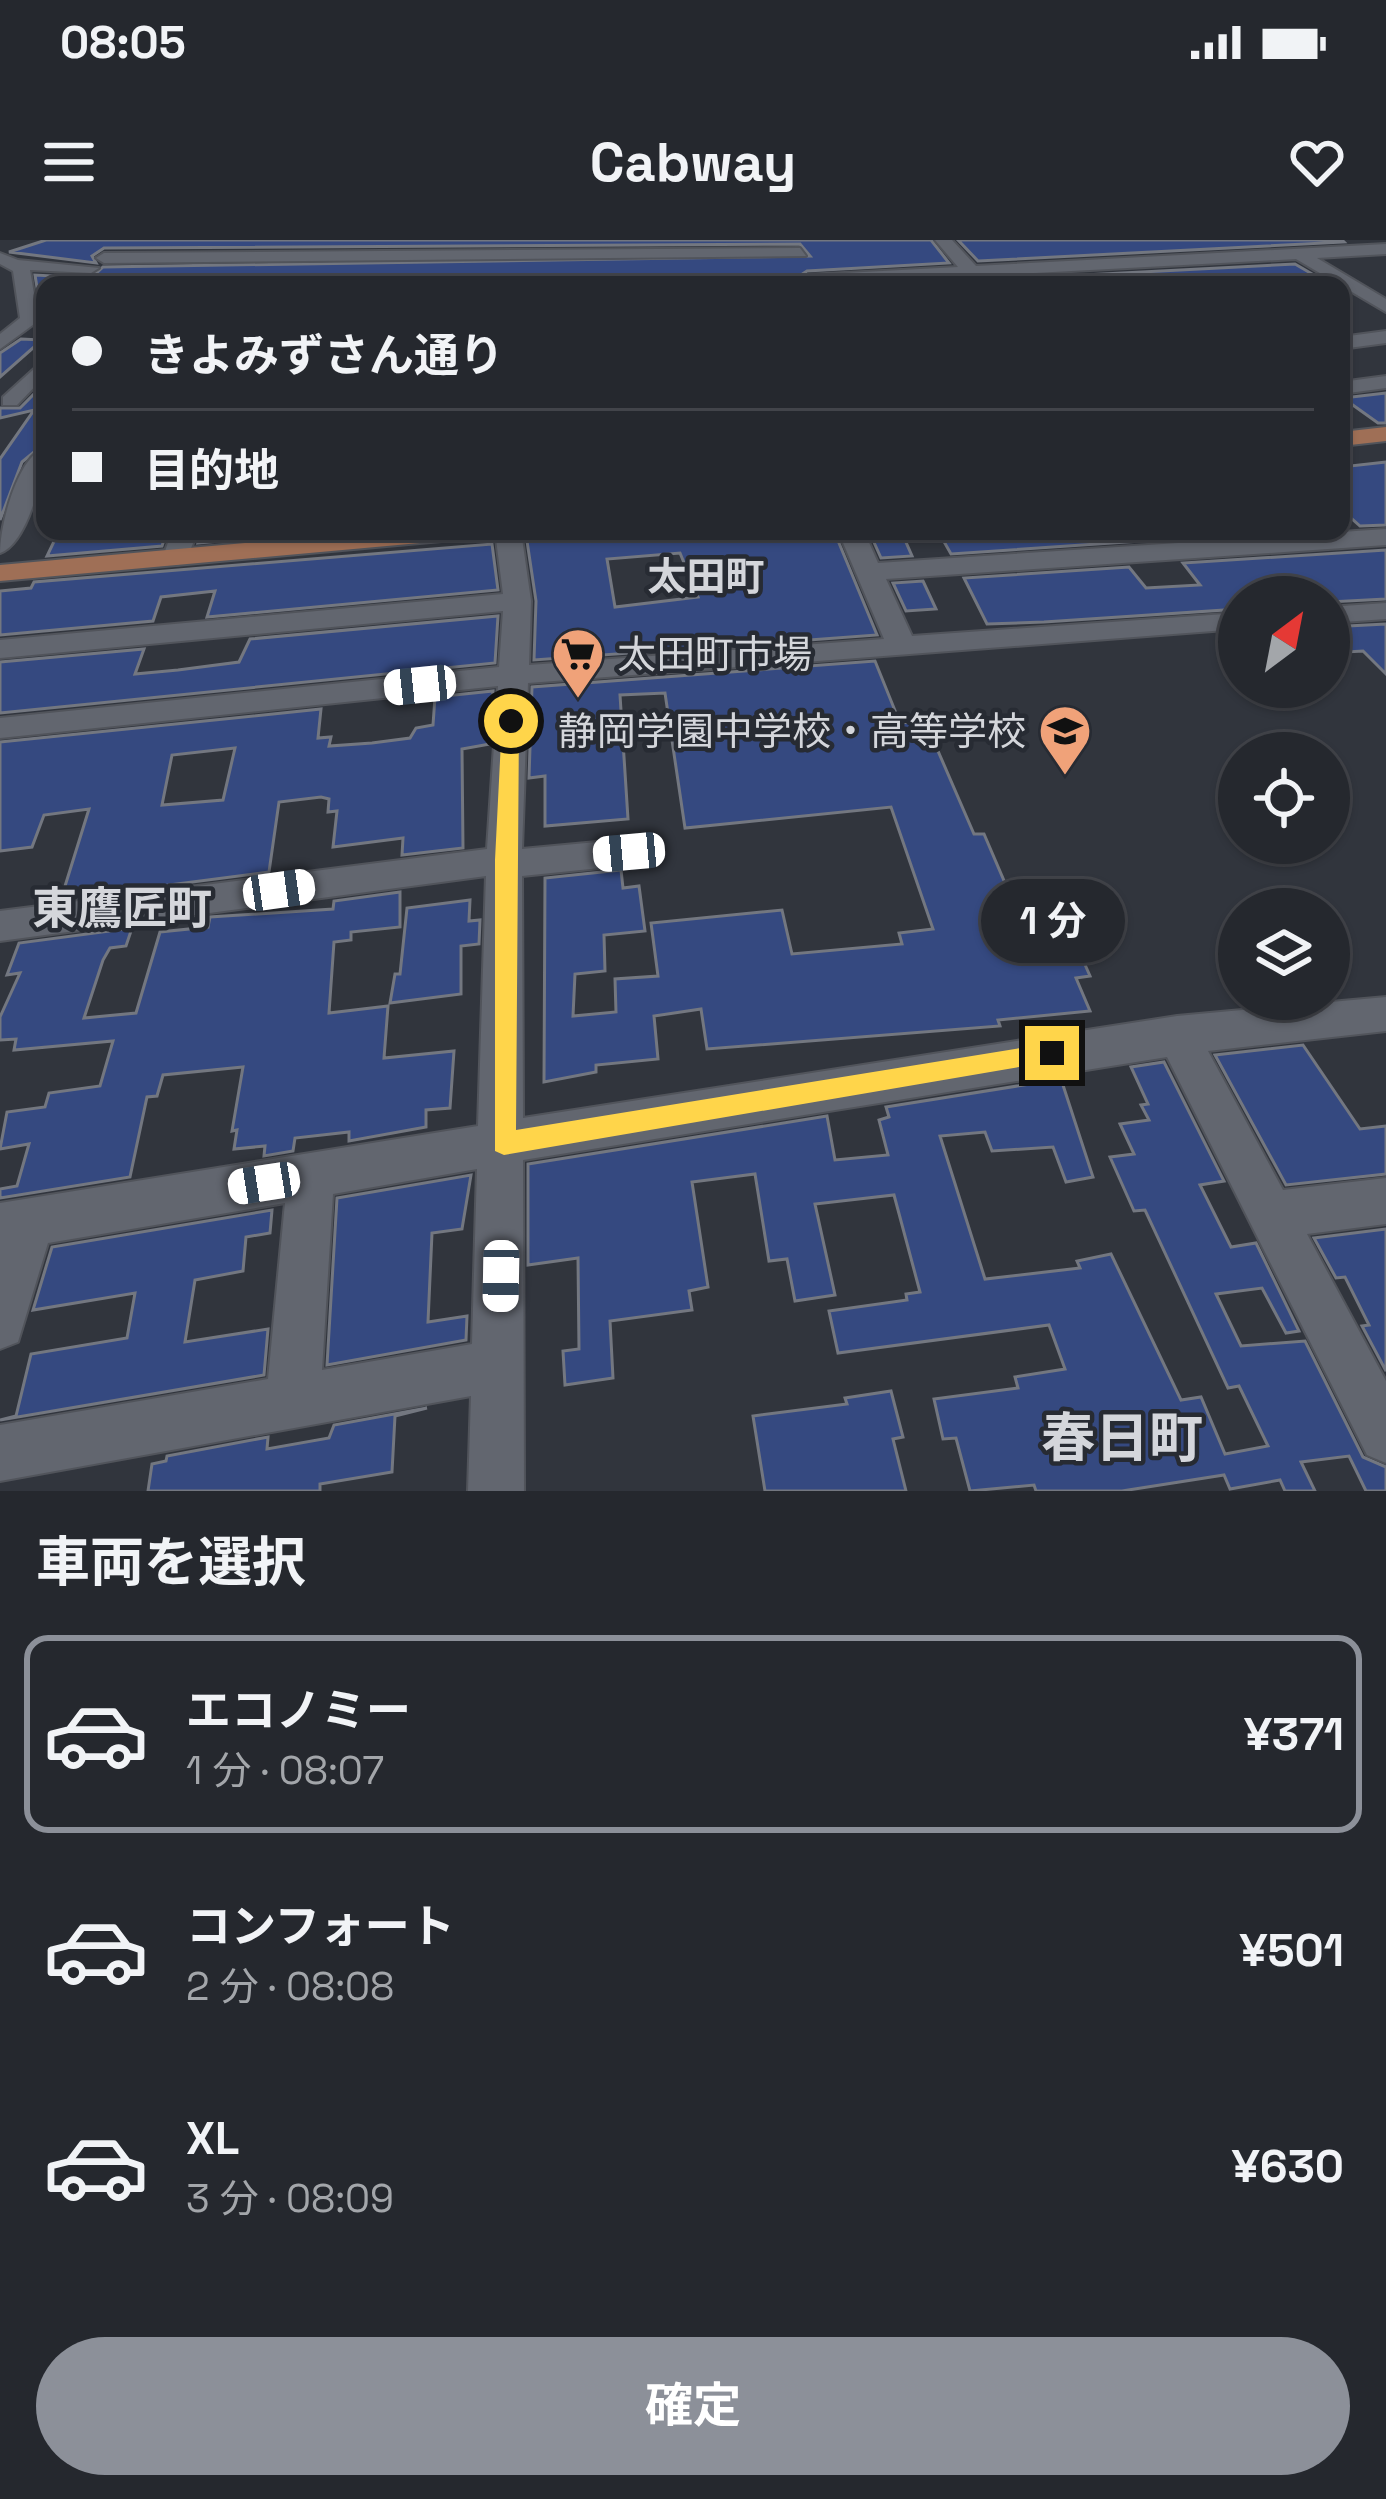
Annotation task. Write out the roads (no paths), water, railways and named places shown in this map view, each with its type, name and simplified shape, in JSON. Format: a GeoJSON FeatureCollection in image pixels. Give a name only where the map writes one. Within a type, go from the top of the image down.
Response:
{"type":"FeatureCollection","features":[{"type":"Feature","properties":{"kind":"main road"},"geometry":{"type":"LineString","coordinates":[[1350,438],[1386,434]]}},
{"type":"Feature","properties":{"kind":"main road"},"geometry":{"type":"LineString","coordinates":[[0,573],[342,540]]}},
{"type":"Feature","properties":{"kind":"street"},"geometry":{"type":"LineString","coordinates":[[83,276],[125,240]]}},
{"type":"Feature","properties":{"kind":"street"},"geometry":{"type":"LineString","coordinates":[[193,276],[224,240]]}},
{"type":"Feature","properties":{"kind":"street"},"geometry":{"type":"LineString","coordinates":[[314,276],[337,240]]}},
{"type":"Feature","properties":{"kind":"street"},"geometry":{"type":"LineString","coordinates":[[943,240],[971,272]]}},
{"type":"Feature","properties":{"kind":"street"},"geometry":{"type":"LineString","coordinates":[[1174,240],[1202,259]]}},
{"type":"Feature","properties":{"kind":"street"},"geometry":{"type":"LineString","coordinates":[[1276,240],[1336,276]]}},
{"type":"Feature","properties":{"kind":"street"},"geometry":{"type":"LineString","coordinates":[[681,247],[683,274]]}},
{"type":"Feature","properties":{"kind":"street"},"geometry":{"type":"LineString","coordinates":[[27,321],[8,262],[326,256],[448,248],[798,247],[806,276]]}},
{"type":"Feature","properties":{"kind":"street"},"geometry":{"type":"LineString","coordinates":[[436,276],[448,248]]}},
{"type":"Feature","properties":{"kind":"street"},"geometry":{"type":"LineString","coordinates":[[559,276],[563,248]]}},
{"type":"Feature","properties":{"kind":"street"},"geometry":{"type":"LineString","coordinates":[[877,276],[1386,249]]}},
{"type":"Feature","properties":{"kind":"street"},"geometry":{"type":"LineString","coordinates":[[1057,253],[1084,276]]}},
{"type":"Feature","properties":{"kind":"street"},"geometry":{"type":"LineString","coordinates":[[641,275],[733,276]]}},
{"type":"Feature","properties":{"kind":"street"},"geometry":{"type":"LineString","coordinates":[[1350,284],[1386,307]]}},
{"type":"Feature","properties":{"kind":"street"},"geometry":{"type":"LineString","coordinates":[[1361,291],[1386,290]]}},
{"type":"Feature","properties":{"kind":"street"},"geometry":{"type":"LineString","coordinates":[[0,305],[27,321]]}},
{"type":"Feature","properties":{"kind":"street"},"geometry":{"type":"LineString","coordinates":[[1350,342],[1386,338]]}},
{"type":"Feature","properties":{"kind":"street"},"geometry":{"type":"LineString","coordinates":[[0,357],[36,360]]}},
{"type":"Feature","properties":{"kind":"street"},"geometry":{"type":"LineString","coordinates":[[5,401],[36,370]]}},
{"type":"Feature","properties":{"kind":"street"},"geometry":{"type":"LineString","coordinates":[[1350,387],[1386,382]]}},
{"type":"Feature","properties":{"kind":"street"},"geometry":{"type":"LineString","coordinates":[[5,401],[36,400]]}},
{"type":"Feature","properties":{"kind":"street"},"geometry":{"type":"LineString","coordinates":[[0,545],[36,474]]}},
{"type":"Feature","properties":{"kind":"street"},"geometry":{"type":"LineString","coordinates":[[1362,533],[1386,563]]}},
{"type":"Feature","properties":{"kind":"street"},"geometry":{"type":"LineString","coordinates":[[176,557],[182,540]]}},
{"type":"Feature","properties":{"kind":"street"},"geometry":{"type":"LineString","coordinates":[[496,1491],[504,862],[517,601],[509,540]]}},
{"type":"Feature","properties":{"kind":"street"},"geometry":{"type":"LineString","coordinates":[[855,540],[902,646]]}},
{"type":"Feature","properties":{"kind":"street"},"geometry":{"type":"LineString","coordinates":[[870,572],[1232,540]]}},
{"type":"Feature","properties":{"kind":"street"},"geometry":{"type":"LineString","coordinates":[[0,649],[517,601]]}},
{"type":"Feature","properties":{"kind":"street"},"geometry":{"type":"LineString","coordinates":[[1350,613],[1386,610]]}},
{"type":"Feature","properties":{"kind":"street"},"geometry":{"type":"LineString","coordinates":[[0,728],[513,675],[1218,623]]}},
{"type":"Feature","properties":{"kind":"street"},"geometry":{"type":"LineString","coordinates":[[0,926],[504,862],[629,852]]}},
{"type":"Feature","properties":{"kind":"street"},"geometry":{"type":"LineString","coordinates":[[0,1324],[15,1225],[1177,1034],[1386,1014]]}},
{"type":"Feature","properties":{"kind":"street"},"geometry":{"type":"LineString","coordinates":[[1177,1034],[1386,1436]]}},
{"type":"Feature","properties":{"kind":"street"},"geometry":{"type":"LineString","coordinates":[[292,1401],[311,1175]]}},
{"type":"Feature","properties":{"kind":"street"},"geometry":{"type":"LineString","coordinates":[[1275,1215],[1386,1201]]}},
{"type":"Feature","properties":{"kind":"street"},"geometry":{"type":"LineString","coordinates":[[0,1453],[500,1365]]}},
{"type":"Feature","properties":{"kind":"place","name":"太田町市場"},"geometry":{"type":"Point","coordinates":[578,700]}},
{"type":"Feature","properties":{"kind":"place","name":"静岡学園中学校・高等学校"},"geometry":{"type":"Point","coordinates":[1065,777]}},
{"type":"Feature","properties":{"kind":"district","name":"太田町"},"geometry":{"type":"Point","coordinates":[706,576]}},
{"type":"Feature","properties":{"kind":"district","name":"東鷹匠町"},"geometry":{"type":"Point","coordinates":[122,908]}},
{"type":"Feature","properties":{"kind":"district","name":"春日町"},"geometry":{"type":"Point","coordinates":[1122,1438]}}]}
